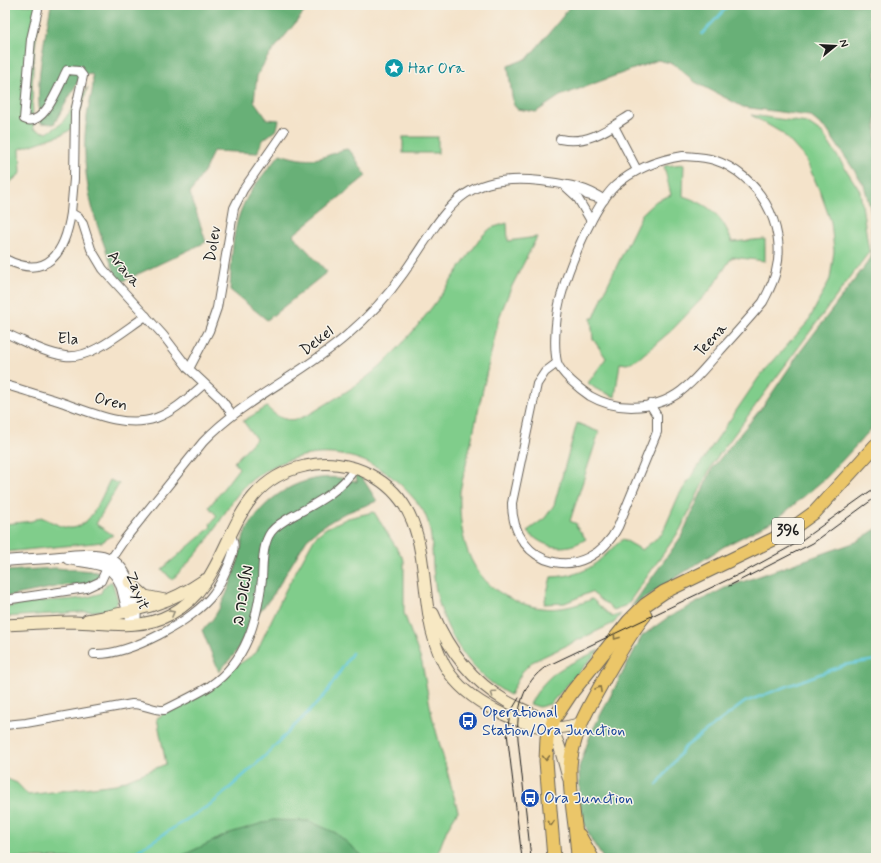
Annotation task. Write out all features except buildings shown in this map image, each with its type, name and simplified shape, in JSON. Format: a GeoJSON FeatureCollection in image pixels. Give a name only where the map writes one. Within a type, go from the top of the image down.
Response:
{"type":"FeatureCollection","features":[{"type":"Feature","properties":{"kind":"main road","name":"396"},"geometry":{"type":"LineString","coordinates":[[554,858],[546,761],[547,738],[550,728],[572,692],[637,612],[658,596],[774,539],[797,525],[815,512],[876,445]]}},
{"type":"Feature","properties":{"kind":"main road"},"geometry":{"type":"LineString","coordinates":[[5,625],[75,622],[118,626],[156,621],[178,610],[197,594],[211,575],[230,534],[250,500],[269,480],[282,473],[303,466],[325,464],[355,468],[382,481],[392,489],[407,507],[418,539],[430,623],[436,644],[443,662],[457,682],[479,700],[500,713],[530,725],[550,728],[567,727],[580,723]]}},
{"type":"Feature","properties":{"kind":"main road"},"geometry":{"type":"LineString","coordinates":[[75,622],[132,611],[170,600],[211,575]]}},
{"type":"Feature","properties":{"kind":"main road"},"geometry":{"type":"LineString","coordinates":[[129,582],[145,596],[156,599],[170,600]]}},
{"type":"Feature","properties":{"kind":"main road","name":"396"},"geometry":{"type":"LineString","coordinates":[[578,858],[570,787],[571,756],[580,723],[618,655],[639,622],[649,609],[677,586]]}},
{"type":"Feature","properties":{"kind":"main road"},"geometry":{"type":"LineString","coordinates":[[425,592],[441,630],[467,670],[492,692],[538,717],[550,728],[558,746],[570,787]]}},
{"type":"Feature","properties":{"kind":"main road"},"geometry":{"type":"LineString","coordinates":[[574,822],[581,842],[592,858]]}},
{"type":"Feature","properties":{"kind":"street"},"geometry":{"type":"LineString","coordinates":[[5,260],[26,267],[34,267],[48,263],[60,252],[71,213],[74,180],[75,112],[83,76],[80,71],[67,70],[44,114],[37,120],[30,122],[24,119],[23,111],[31,39],[39,5]]}},
{"type":"Feature","properties":{"kind":"street"},"geometry":{"type":"LineString","coordinates":[[560,139],[574,141],[586,140],[614,126],[629,116]]}},
{"type":"Feature","properties":{"kind":"street"},"geometry":{"type":"LineString","coordinates":[[614,126],[637,170]]}},
{"type":"Feature","properties":{"kind":"street","name":"Dolev"},"geometry":{"type":"LineString","coordinates":[[189,369],[209,331],[217,308],[234,208],[243,190],[284,131]]}},
{"type":"Feature","properties":{"kind":"street","name":"Teena"},"geometry":{"type":"LineString","coordinates":[[683,156],[714,160],[729,167],[743,177],[762,198],[770,211],[778,240],[777,270],[763,302],[686,388],[670,399],[650,404],[626,407],[597,400],[575,385],[557,363],[556,332],[561,294],[591,220],[614,187],[637,170],[653,162],[683,156]]}},
{"type":"Feature","properties":{"kind":"street","name":"Dekel"},"geometry":{"type":"LineString","coordinates":[[5,600],[86,588],[101,580],[124,540],[199,447],[232,414],[311,364],[359,325],[393,287],[445,212],[463,196],[482,185],[503,179],[526,179],[590,190],[604,200]]}},
{"type":"Feature","properties":{"kind":"street"},"geometry":{"type":"LineString","coordinates":[[561,184],[577,197],[591,220]]}},
{"type":"Feature","properties":{"kind":"street","name":"Arava"},"geometry":{"type":"LineString","coordinates":[[71,213],[78,216],[84,224],[91,249],[103,270],[163,335],[189,369],[220,399],[232,414]]}},
{"type":"Feature","properties":{"kind":"street","name":"Ela"},"geometry":{"type":"LineString","coordinates":[[5,333],[51,352],[65,356],[79,355],[94,350],[146,316]]}},
{"type":"Feature","properties":{"kind":"street"},"geometry":{"type":"LineString","coordinates":[[557,363],[545,372],[537,384],[512,503],[514,519],[519,535],[530,549],[545,559],[562,563],[578,562],[598,552],[609,541],[618,527],[657,432],[657,416],[650,404]]}},
{"type":"Feature","properties":{"kind":"street","name":"Oren"},"geometry":{"type":"LineString","coordinates":[[5,385],[99,415],[136,422],[164,414],[180,404],[203,384]]}},
{"type":"Feature","properties":{"kind":"street","name":"מלאכה ב"},"geometry":{"type":"LineString","coordinates":[[5,724],[26,723],[132,704],[143,704],[158,711],[165,710],[211,685],[234,662],[246,643],[255,623],[259,605],[265,549],[269,534],[280,523],[332,492],[349,478],[355,468]]}},
{"type":"Feature","properties":{"kind":"street"},"geometry":{"type":"LineString","coordinates":[[94,654],[122,651],[177,625],[196,611],[215,593],[222,580],[234,548],[234,541],[230,534]]}},
{"type":"Feature","properties":{"kind":"street","name":"Zayit"},"geometry":{"type":"LineString","coordinates":[[5,561],[60,557],[110,564],[124,570],[129,582],[135,624]]}},
{"type":"Feature","properties":{"kind":"street","name":"Zayit"},"geometry":{"type":"LineString","coordinates":[[110,564],[119,579],[132,611]]}},
{"type":"Feature","properties":{"kind":"green space"},"geometry":{"type":"Polygon","coordinates":[[[5,5],[42,5],[36,35],[32,82],[34,129],[47,133],[61,124],[88,87],[75,127],[63,134],[20,149],[21,173],[5,187],[5,5]]]}},
{"type":"Feature","properties":{"kind":"green space"},"geometry":{"type":"Polygon","coordinates":[[[51,5],[310,5],[267,58],[257,76],[254,101],[267,119],[279,120],[277,129],[263,140],[257,153],[213,151],[205,170],[190,193],[206,242],[119,283],[101,236],[91,203],[88,187],[85,131],[93,88],[92,74],[81,76],[54,124],[41,123],[39,108],[39,78],[51,5]]]}},
{"type":"Feature","properties":{"kind":"green space"},"geometry":{"type":"Polygon","coordinates":[[[570,5],[876,5],[876,424],[827,477],[777,519],[723,547],[631,607],[681,537],[713,467],[764,405],[800,352],[871,258],[872,215],[864,185],[827,130],[810,116],[743,107],[695,82],[674,64],[658,60],[560,96],[536,112],[517,109],[513,104],[508,66],[528,58],[564,15],[570,5]]]}},
{"type":"Feature","properties":{"kind":"green space"},"geometry":{"type":"Polygon","coordinates":[[[751,115],[807,123],[823,134],[860,191],[869,252],[713,463],[680,530],[627,605],[614,610],[591,592],[565,603],[544,604],[551,577],[575,574],[592,566],[623,539],[642,550],[662,534],[679,495],[759,377],[808,322],[830,279],[834,251],[831,222],[821,194],[805,158],[782,133],[751,115]]]}},
{"type":"Feature","properties":{"kind":"green space"},"geometry":{"type":"Polygon","coordinates":[[[403,137],[438,137],[438,153],[403,153],[403,137]]]}},
{"type":"Feature","properties":{"kind":"green space"},"geometry":{"type":"Polygon","coordinates":[[[347,149],[353,154],[366,176],[293,235],[327,272],[267,320],[230,290],[233,242],[242,207],[255,186],[280,154],[299,159],[316,159],[347,149]]]}},
{"type":"Feature","properties":{"kind":"green space"},"geometry":{"type":"Polygon","coordinates":[[[684,164],[683,196],[701,203],[720,218],[732,242],[765,239],[765,261],[732,257],[711,289],[672,330],[638,359],[627,364],[620,363],[615,397],[596,389],[588,383],[606,358],[593,339],[591,318],[594,318],[607,286],[642,214],[656,201],[671,195],[664,166],[684,164]]]}},
{"type":"Feature","properties":{"kind":"green space"},"geometry":{"type":"Polygon","coordinates":[[[507,223],[508,241],[537,237],[510,290],[499,318],[460,491],[460,510],[465,544],[471,560],[480,574],[491,586],[506,596],[524,604],[550,609],[567,607],[592,599],[612,617],[621,614],[614,623],[532,662],[522,672],[510,695],[481,674],[468,660],[449,629],[437,595],[433,569],[430,529],[425,514],[413,497],[387,474],[369,463],[350,457],[331,454],[311,455],[291,459],[272,467],[253,479],[234,499],[200,550],[172,580],[162,569],[211,527],[210,524],[217,516],[209,507],[239,468],[234,462],[256,439],[243,421],[267,407],[275,414],[283,418],[290,420],[298,419],[362,381],[380,366],[412,332],[482,236],[491,228],[507,223]]]}},
{"type":"Feature","properties":{"kind":"green space"},"geometry":{"type":"Polygon","coordinates":[[[577,423],[599,432],[570,521],[577,524],[576,526],[586,539],[570,546],[555,547],[540,542],[527,531],[545,518],[554,505],[577,423]]]}},
{"type":"Feature","properties":{"kind":"green space"},"geometry":{"type":"Polygon","coordinates":[[[354,465],[377,501],[343,514],[320,528],[307,539],[273,595],[249,625],[237,651],[219,672],[202,630],[220,608],[236,567],[245,534],[253,520],[262,508],[273,498],[299,483],[328,477],[343,478],[357,482],[354,465]]]}},
{"type":"Feature","properties":{"kind":"green space"},"geometry":{"type":"Polygon","coordinates":[[[110,480],[119,484],[96,524],[113,535],[102,542],[5,552],[5,524],[32,521],[41,517],[58,525],[73,528],[87,520],[93,513],[110,480]]]}},
{"type":"Feature","properties":{"kind":"green space"},"geometry":{"type":"Polygon","coordinates":[[[374,512],[404,560],[404,613],[422,663],[432,716],[458,811],[447,829],[436,858],[5,858],[5,778],[17,783],[28,795],[116,784],[166,764],[157,718],[256,653],[286,589],[315,537],[326,528],[348,518],[374,512]]]}},
{"type":"Feature","properties":{"kind":"green space"},"geometry":{"type":"Polygon","coordinates":[[[876,529],[876,858],[603,858],[592,841],[580,813],[579,767],[591,733],[642,636],[667,618],[725,588],[856,542],[876,529]]]}},
{"type":"Feature","properties":{"kind":"green space"},"geometry":{"type":"Polygon","coordinates":[[[56,568],[92,571],[103,574],[90,584],[61,586],[5,597],[5,571],[56,568]]]}},
{"type":"Feature","properties":{"kind":"green space"},"geometry":{"type":"Polygon","coordinates":[[[112,582],[118,601],[114,608],[110,610],[5,617],[5,608],[29,602],[84,598],[101,593],[103,588],[112,582]]]}},
{"type":"Feature","properties":{"kind":"green space"},"geometry":{"type":"Polygon","coordinates":[[[599,650],[550,704],[539,707],[530,704],[537,692],[551,676],[567,665],[599,650]]]}},
{"type":"Feature","properties":{"kind":"green space"},"geometry":{"type":"Polygon","coordinates":[[[273,820],[309,821],[336,833],[365,858],[177,858],[230,833],[273,820]]]}},
{"type":"Feature","properties":{"kind":"waterway"},"geometry":{"type":"LineString","coordinates":[[702,34],[729,5]]}},
{"type":"Feature","properties":{"kind":"waterway"},"geometry":{"type":"LineString","coordinates":[[122,858],[134,853],[214,802],[265,756],[325,695],[352,653]]}},
{"type":"Feature","properties":{"kind":"waterway"},"geometry":{"type":"LineString","coordinates":[[657,785],[685,747],[745,702],[844,665],[876,660]]}},
{"type":"Feature","properties":{"kind":"tram line"},"geometry":{"type":"LineString","coordinates":[[531,858],[518,739],[518,718],[522,698],[526,689],[538,673],[547,666],[746,571],[799,542],[876,487]]}},
{"type":"Feature","properties":{"kind":"tram line"},"geometry":{"type":"LineString","coordinates":[[729,586],[813,543],[876,497]]}},
{"type":"Feature","properties":{"kind":"tram line"},"geometry":{"type":"LineString","coordinates":[[519,698],[510,713],[507,733],[522,858]]}},
{"type":"Feature","properties":{"kind":"place","name":"Har Ora"},"geometry":{"type":"Point","coordinates":[394,68]}},
{"type":"Feature","properties":{"kind":"place","name":"Operational Station/Ora Junction"},"geometry":{"type":"Point","coordinates":[468,721]}},
{"type":"Feature","properties":{"kind":"place","name":"Ora Junction"},"geometry":{"type":"Point","coordinates":[530,798]}}]}
